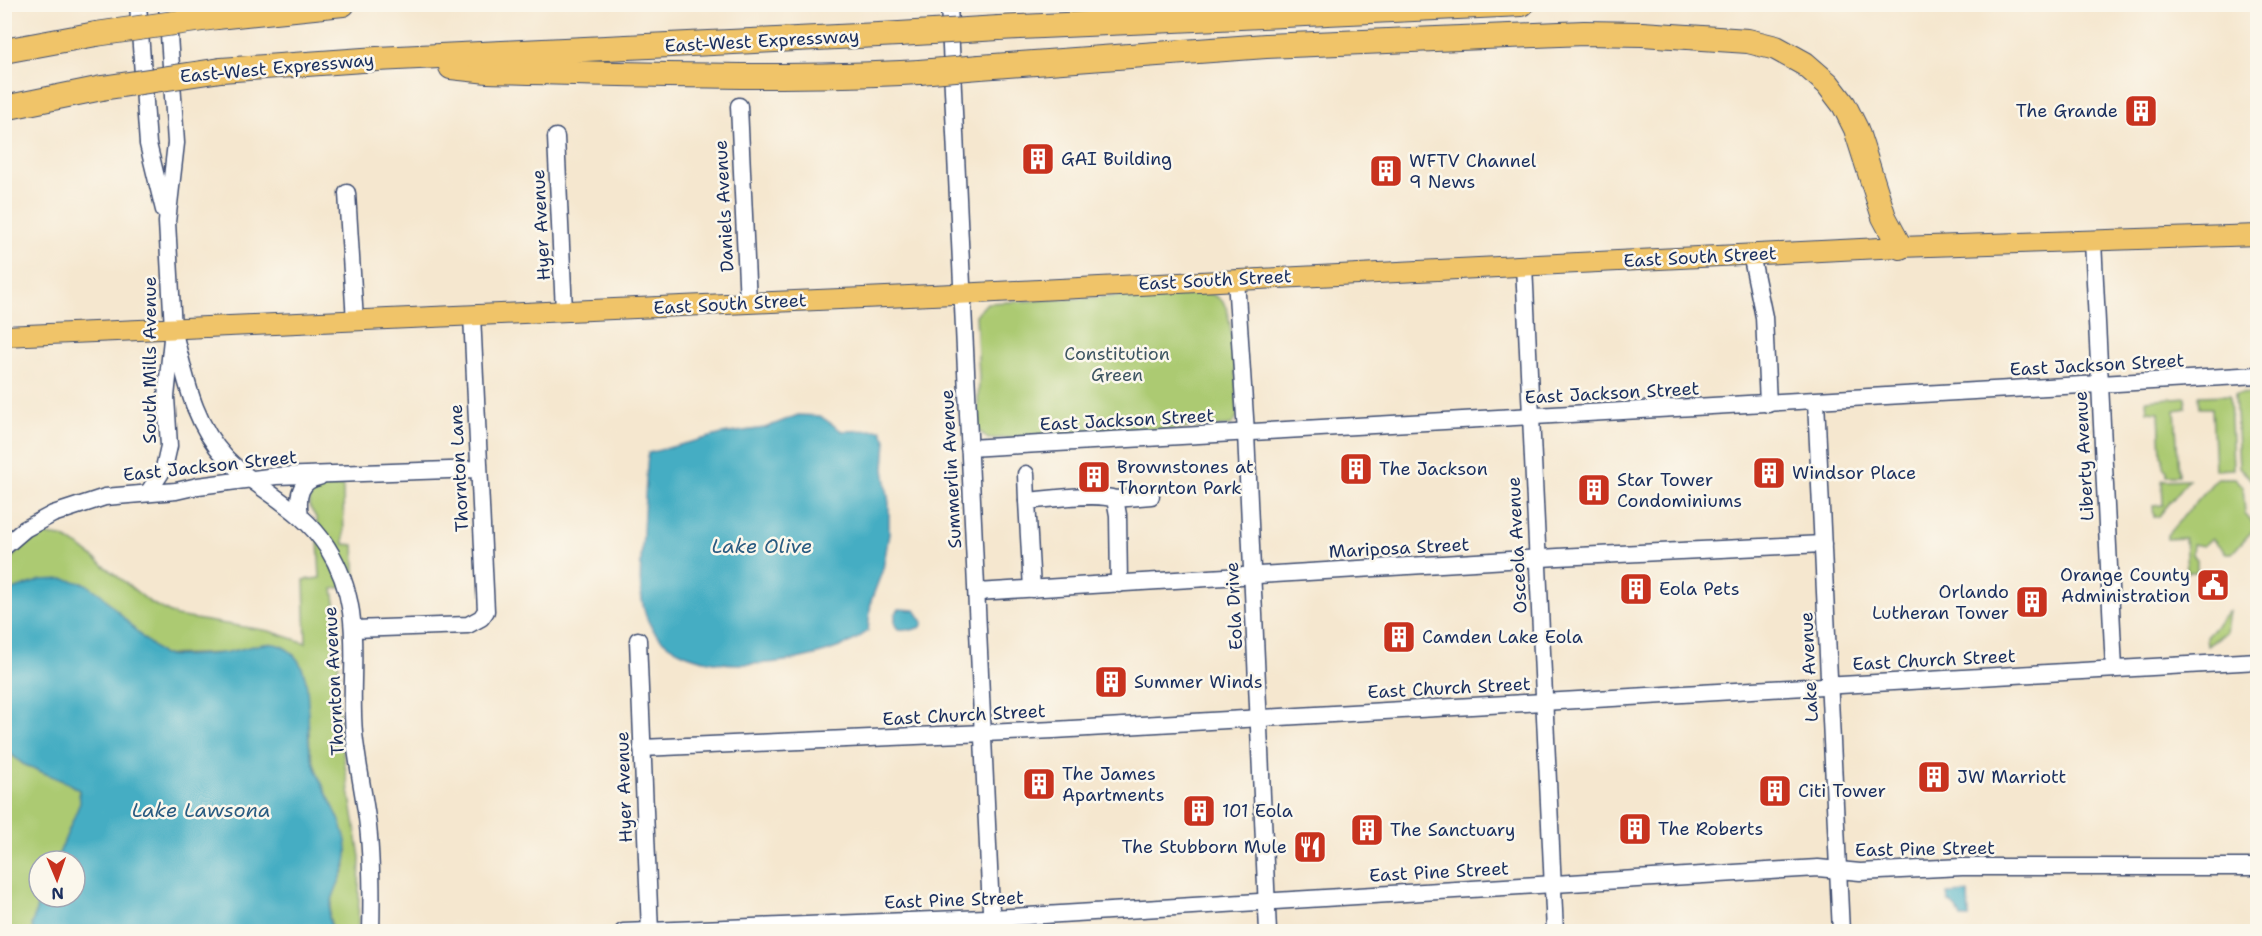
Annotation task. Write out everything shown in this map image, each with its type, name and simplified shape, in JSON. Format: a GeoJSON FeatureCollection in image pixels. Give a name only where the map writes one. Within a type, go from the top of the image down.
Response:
{"type":"FeatureCollection","features":[{"type":"Feature","properties":{"kind":"highway"},"geometry":{"type":"LineString","coordinates":[[4,51],[96,34],[217,17],[343,4]]}},
{"type":"Feature","properties":{"kind":"highway","name":"East-West Expressway"},"geometry":{"type":"LineString","coordinates":[[4,108],[102,88],[221,70],[377,59],[1522,4]]}},
{"type":"Feature","properties":{"kind":"highway"},"geometry":{"type":"LineString","coordinates":[[377,59],[488,71],[834,77],[1266,46],[1584,33],[1642,34],[1748,41],[1776,48],[1805,64],[1828,84],[1844,105],[1856,129],[1884,217],[1900,247]]}},
{"type":"Feature","properties":{"kind":"main road","name":"East South Street"},"geometry":{"type":"LineString","coordinates":[[4,336],[962,293],[1900,247],[2258,235]]}},
{"type":"Feature","properties":{"kind":"main road"},"geometry":{"type":"LineString","coordinates":[[2155,239],[2177,244],[2258,241]]}},
{"type":"Feature","properties":{"kind":"street","name":"South Mills Avenue"},"geometry":{"type":"LineString","coordinates":[[138,4],[148,144],[167,222]]}},
{"type":"Feature","properties":{"kind":"street","name":"South Mills Avenue"},"geometry":{"type":"LineString","coordinates":[[148,493],[165,468],[169,454],[166,397],[173,329],[167,222],[176,142],[167,4]]}},
{"type":"Feature","properties":{"kind":"street","name":"Summerlin Avenue"},"geometry":{"type":"LineString","coordinates":[[949,4],[992,925]]}},
{"type":"Feature","properties":{"kind":"street","name":"Daniels Avenue"},"geometry":{"type":"LineString","coordinates":[[739,106],[748,303]]}},
{"type":"Feature","properties":{"kind":"street","name":"Hyer Avenue"},"geometry":{"type":"LineString","coordinates":[[556,137],[564,311]]}},
{"type":"Feature","properties":{"kind":"street"},"geometry":{"type":"LineString","coordinates":[[347,194],[355,321]]}},
{"type":"Feature","properties":{"kind":"street","name":"Liberty Avenue"},"geometry":{"type":"LineString","coordinates":[[2093,241],[2114,669]]}},
{"type":"Feature","properties":{"kind":"street"},"geometry":{"type":"LineString","coordinates":[[1751,254],[1764,316],[1768,404]]}},
{"type":"Feature","properties":{"kind":"street","name":"Osceola Avenue"},"geometry":{"type":"LineString","coordinates":[[1524,265],[1555,932]]}},
{"type":"Feature","properties":{"kind":"street","name":"Eola Drive"},"geometry":{"type":"LineString","coordinates":[[1236,279],[1246,433],[1268,932]]}},
{"type":"Feature","properties":{"kind":"street","name":"Thornton Lane"},"geometry":{"type":"LineString","coordinates":[[354,629],[468,625],[481,618],[486,611],[472,315]]}},
{"type":"Feature","properties":{"kind":"street","name":"Thornton Avenue"},"geometry":{"type":"LineString","coordinates":[[173,329],[192,401],[200,422],[227,459],[300,514],[316,531],[340,570],[350,600],[354,629],[354,732],[370,852],[371,932]]}},
{"type":"Feature","properties":{"kind":"street","name":"East Jackson Street"},"geometry":{"type":"LineString","coordinates":[[969,448],[2258,375]]}},
{"type":"Feature","properties":{"kind":"street","name":"Lake Avenue"},"geometry":{"type":"LineString","coordinates":[[1816,401],[1841,932]]}},
{"type":"Feature","properties":{"kind":"street","name":"East Jackson Street"},"geometry":{"type":"LineString","coordinates":[[4,547],[25,529],[53,514],[105,497],[176,491],[276,476],[329,476],[478,468]]}},
{"type":"Feature","properties":{"kind":"street"},"geometry":{"type":"LineString","coordinates":[[1026,474],[1032,589]]}},
{"type":"Feature","properties":{"kind":"street"},"geometry":{"type":"LineString","coordinates":[[300,514],[298,500],[304,485],[312,479],[329,476]]}},
{"type":"Feature","properties":{"kind":"street"},"geometry":{"type":"LineString","coordinates":[[1028,501],[1151,496]]}},
{"type":"Feature","properties":{"kind":"street"},"geometry":{"type":"LineString","coordinates":[[1115,499],[1120,550],[1119,584]]}},
{"type":"Feature","properties":{"kind":"street","name":"East Jackson Street"},"geometry":{"type":"LineString","coordinates":[[4,532],[25,529]]}},
{"type":"Feature","properties":{"kind":"street","name":"Mariposa Street"},"geometry":{"type":"LineString","coordinates":[[977,592],[1823,544]]}},
{"type":"Feature","properties":{"kind":"street","name":"Hyer Avenue"},"geometry":{"type":"LineString","coordinates":[[638,640],[650,931]]}},
{"type":"Feature","properties":{"kind":"street","name":"East Church Street"},"geometry":{"type":"LineString","coordinates":[[642,748],[984,734],[2258,661]]}},
{"type":"Feature","properties":{"kind":"street","name":"East Pine Street"},"geometry":{"type":"LineString","coordinates":[[623,932],[992,925],[1267,901],[1552,886],[1818,868],[1860,872],[1962,867],[2258,867]]}},
{"type":"Feature","properties":{"kind":"green space","name":"Constitution Green"},"geometry":{"type":"Polygon","coordinates":[[[1197,292],[1217,297],[1223,302],[1228,313],[1237,406],[1236,419],[1229,426],[988,439],[977,429],[979,378],[976,315],[987,303],[1197,292]]]}},
{"type":"Feature","properties":{"kind":"green space"},"geometry":{"type":"Polygon","coordinates":[[[2258,393],[2257,486],[2239,467],[2235,394],[2258,393]]]}},
{"type":"Feature","properties":{"kind":"green space"},"geometry":{"type":"Polygon","coordinates":[[[2230,395],[2233,469],[2215,470],[2212,408],[2200,408],[2199,396],[2230,395]]]}},
{"type":"Feature","properties":{"kind":"green space"},"geometry":{"type":"Polygon","coordinates":[[[2186,397],[2186,408],[2175,410],[2179,475],[2167,475],[2161,456],[2159,412],[2147,411],[2146,400],[2186,397]]]}},
{"type":"Feature","properties":{"kind":"green space"},"geometry":{"type":"Polygon","coordinates":[[[2217,478],[2235,478],[2243,486],[2245,514],[2256,527],[2232,553],[2226,553],[2212,538],[2203,546],[2193,544],[2192,554],[2197,559],[2197,572],[2187,572],[2185,538],[2167,539],[2167,535],[2217,478]]]}},
{"type":"Feature","properties":{"kind":"green space"},"geometry":{"type":"Polygon","coordinates":[[[2189,479],[2159,516],[2154,517],[2153,506],[2163,505],[2162,480],[2189,479]]]}},
{"type":"Feature","properties":{"kind":"green space"},"geometry":{"type":"Polygon","coordinates":[[[312,486],[343,486],[344,544],[354,545],[356,584],[333,589],[338,622],[339,711],[343,753],[360,857],[358,931],[333,931],[329,916],[334,892],[346,867],[342,827],[320,783],[310,749],[306,686],[271,643],[224,653],[163,655],[143,638],[41,580],[5,593],[6,563],[27,543],[46,535],[62,537],[79,546],[151,603],[176,616],[269,631],[306,643],[304,580],[320,578],[317,519],[309,506],[312,486]]]}},
{"type":"Feature","properties":{"kind":"green space"},"geometry":{"type":"Polygon","coordinates":[[[2229,611],[2226,632],[2207,646],[2206,637],[2229,611]]]}},
{"type":"Feature","properties":{"kind":"green space"},"geometry":{"type":"Polygon","coordinates":[[[4,749],[23,764],[79,790],[80,803],[61,849],[27,849],[27,909],[36,909],[32,924],[33,931],[5,931],[4,749]]]}},
{"type":"Feature","properties":{"kind":"water","name":"Lake Olive"},"geometry":{"type":"Polygon","coordinates":[[[798,415],[820,416],[842,431],[881,430],[886,440],[884,469],[889,503],[889,534],[883,569],[871,601],[868,631],[852,642],[827,652],[769,663],[738,664],[708,661],[681,652],[660,638],[646,616],[641,596],[648,453],[722,434],[765,428],[798,415]]]}},
{"type":"Feature","properties":{"kind":"water","name":"Lake Lawsona"},"geometry":{"type":"Polygon","coordinates":[[[65,579],[86,584],[102,595],[143,638],[163,655],[223,653],[267,644],[281,646],[293,654],[301,665],[308,692],[309,737],[313,763],[341,824],[347,848],[343,873],[330,905],[329,918],[333,931],[33,931],[32,924],[36,909],[87,909],[87,849],[61,849],[80,803],[79,790],[23,764],[5,749],[5,593],[41,580],[65,579]]]}},
{"type":"Feature","properties":{"kind":"water"},"geometry":{"type":"Polygon","coordinates":[[[899,609],[915,610],[923,622],[921,627],[912,630],[898,629],[895,625],[895,614],[899,609]]]}},
{"type":"Feature","properties":{"kind":"water"},"geometry":{"type":"Polygon","coordinates":[[[1968,893],[1969,918],[1961,918],[1957,908],[1948,901],[1947,894],[1968,893]]]}},
{"type":"Feature","properties":{"kind":"place","name":"The Grande"},"geometry":{"type":"Point","coordinates":[2141,111]}},
{"type":"Feature","properties":{"kind":"place","name":"GAI Building"},"geometry":{"type":"Point","coordinates":[1038,159]}},
{"type":"Feature","properties":{"kind":"place","name":"WFTV Channel 9 News"},"geometry":{"type":"Point","coordinates":[1386,171]}},
{"type":"Feature","properties":{"kind":"place","name":"The Jackson"},"geometry":{"type":"Point","coordinates":[1356,469]}},
{"type":"Feature","properties":{"kind":"place","name":"Windsor Place"},"geometry":{"type":"Point","coordinates":[1769,473]}},
{"type":"Feature","properties":{"kind":"place","name":"Brownstones at Thornton Park"},"geometry":{"type":"Point","coordinates":[1094,477]}},
{"type":"Feature","properties":{"kind":"place","name":"Star Tower Condominiums"},"geometry":{"type":"Point","coordinates":[1594,490]}},
{"type":"Feature","properties":{"kind":"place","name":"Orange County Administration"},"geometry":{"type":"Point","coordinates":[2213,585]}},
{"type":"Feature","properties":{"kind":"place","name":"Eola Pets"},"geometry":{"type":"Point","coordinates":[1636,589]}},
{"type":"Feature","properties":{"kind":"place","name":"Orlando Lutheran Tower"},"geometry":{"type":"Point","coordinates":[2032,602]}},
{"type":"Feature","properties":{"kind":"place","name":"Camden Lake Eola"},"geometry":{"type":"Point","coordinates":[1399,637]}},
{"type":"Feature","properties":{"kind":"place","name":"Summer Winds"},"geometry":{"type":"Point","coordinates":[1111,682]}},
{"type":"Feature","properties":{"kind":"place","name":"JW Marriott"},"geometry":{"type":"Point","coordinates":[1934,777]}},
{"type":"Feature","properties":{"kind":"place","name":"The James Apartments"},"geometry":{"type":"Point","coordinates":[1039,784]}},
{"type":"Feature","properties":{"kind":"place","name":"Citi Tower"},"geometry":{"type":"Point","coordinates":[1775,791]}},
{"type":"Feature","properties":{"kind":"place","name":"101 Eola"},"geometry":{"type":"Point","coordinates":[1199,811]}},
{"type":"Feature","properties":{"kind":"place","name":"The Roberts"},"geometry":{"type":"Point","coordinates":[1635,829]}},
{"type":"Feature","properties":{"kind":"place","name":"The Sanctuary"},"geometry":{"type":"Point","coordinates":[1367,830]}},
{"type":"Feature","properties":{"kind":"place","name":"The Stubborn Mule"},"geometry":{"type":"Point","coordinates":[1310,847]}}]}
